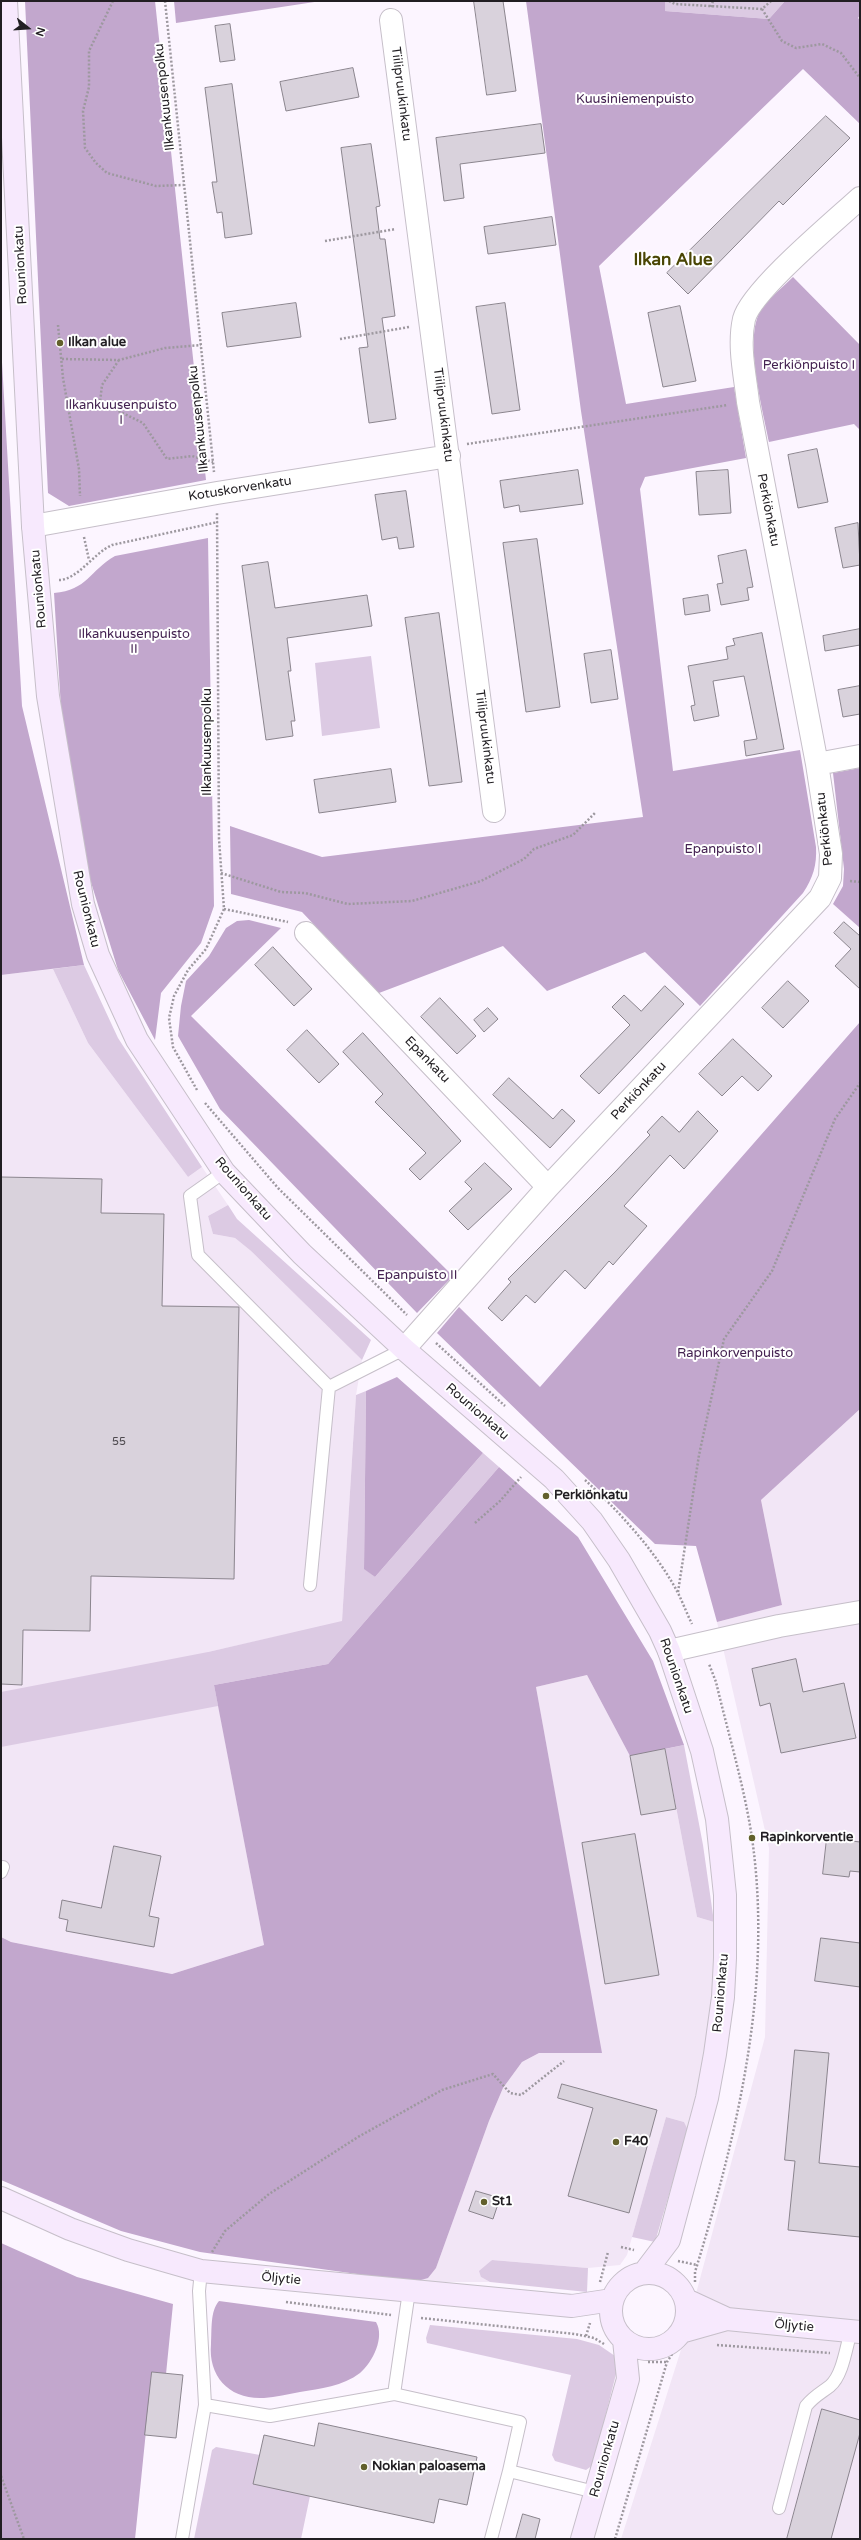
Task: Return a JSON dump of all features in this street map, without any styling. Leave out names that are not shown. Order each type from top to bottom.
[{"type":"main road","name":"Rounionkatu","points":[[6,1],[33,526],[48,696],[83,904],[98,955],[137,1040],[224,1172],[302,1254],[404,1350],[554,1479],[592,1521],[648,1608],[669,1651],[702,1751],[717,1819],[725,1895],[725,1958],[716,2054],[669,2240],[644,2273]]},
{"type":"main road","name":"Öljytie","points":[[1,2198],[70,2229],[128,2250],[201,2271],[572,2306],[612,2300]]},
{"type":"main road","name":"Rounionkatu","points":[[669,2240],[675,2282]]},
{"type":"main road","points":[[644,2273],[666,2276],[675,2282],[696,2304],[688,2311],[679,2341],[674,2340],[640,2358],[612,2321],[612,2300],[624,2282],[644,2273]]},
{"type":"main road","name":"Öljytie","points":[[696,2304],[727,2319],[856,2331]]},
{"type":"main road","name":"Öljytie","points":[[572,2306],[612,2321]]},
{"type":"main road","name":"Öljytie","points":[[679,2341],[727,2319]]},
{"type":"main road","name":"Rounionkatu","points":[[582,2539],[595,2492],[640,2358]]},
{"type":"street","name":"Tiilipruukinkatu","points":[[391,20],[494,811]]},
{"type":"street","name":"Perkiönkatu","points":[[404,1350],[548,1188],[820,898],[830,878],[831,854],[817,764],[748,402],[741,342],[745,318],[757,296],[860,198]]},
{"type":"street","name":"Kotuskorvenkatu","points":[[33,526],[448,452]]},
{"type":"street","points":[[817,764],[860,756]]},
{"type":"street","name":"Epankatu","points":[[306,934],[548,1188]]},
{"type":"street","points":[[669,1651],[701,1645],[779,1626],[860,1612]]},
{"type":"lane","points":[[224,1172],[190,1196],[198,1256],[329,1387]]},
{"type":"lane","points":[[329,1387],[404,1350]]},
{"type":"lane","points":[[310,1584],[329,1387]]},
{"type":"lane","points":[[182,2539],[205,2405],[199,2291],[201,2271]]},
{"type":"lane","points":[[394,2394],[409,2291]]},
{"type":"lane","points":[[779,2508],[806,2406],[815,2395],[831,2385],[838,2374],[844,2354],[856,2331]]},
{"type":"lane","points":[[205,2405],[270,2416],[394,2394],[520,2422],[491,2539]]},
{"type":"lane","points":[[509,2471],[595,2492]]},
{"type":"path","points":[[113,1],[88,51],[89,87],[83,111],[86,148],[96,163],[108,173],[156,186],[184,185]]},
{"type":"path","name":"Ilkankuusenpolku","points":[[165,1],[217,493],[219,839],[224,909]]},
{"type":"path","points":[[669,1],[711,7],[762,9],[771,1]]},
{"type":"path","points":[[711,7],[713,1]]},
{"type":"path","points":[[762,9],[782,41],[796,48],[822,44],[841,52],[860,78]]},
{"type":"path","points":[[325,241],[396,228]]},
{"type":"path","points":[[58,326],[79,469],[81,517],[89,560]]},
{"type":"path","points":[[340,339],[409,328]]},
{"type":"path","points":[[62,359],[119,360],[165,348],[201,345]]},
{"type":"path","points":[[119,360],[102,385],[100,402],[143,424],[167,460],[192,456],[213,462]]},
{"type":"path","points":[[448,452],[748,402]]},
{"type":"path","points":[[38,580],[67,579],[89,560],[112,545],[218,522]]},
{"type":"path","points":[[221,873],[281,892],[305,893],[348,904],[412,902],[481,881],[524,859],[534,849],[573,835],[596,812]]},
{"type":"path","points":[[199,1093],[173,1046],[170,1018],[174,996],[188,970],[206,949],[224,909],[292,923],[306,934]]},
{"type":"path","points":[[678,1593],[698,1455],[724,1339],[772,1271],[835,1119],[860,1083]]},
{"type":"path","points":[[202,1099],[278,1188],[422,1330],[508,1409]]},
{"type":"path","points":[[475,1523],[500,1501],[523,1476]]},
{"type":"path","points":[[583,1478],[612,1505],[651,1554],[678,1593],[716,1682],[744,1796],[752,1838],[757,1896],[756,1999],[749,2052],[738,2108],[695,2272],[696,2304]]},
{"type":"path","points":[[201,2271],[225,2231],[269,2194],[358,2136],[442,2090],[493,2074],[510,2093],[521,2095],[564,2061]]},
{"type":"path","points":[[621,2247],[629,2249]]},
{"type":"path","points":[[604,2266],[608,2252]]},
{"type":"path","points":[[406,2317],[575,2334],[594,2338],[640,2358],[679,2341]]},
{"type":"path","points":[[713,2344],[844,2354]]},
{"type":"path","points":[[615,2539],[640,2358]]},
{"type":"path","points":[[1,2476],[24,2539]]},
{"type":"shaded area","points":[[665,1],[785,1],[769,19],[665,11]]},
{"type":"shaded area","points":[[371,656],[380,728],[322,736],[315,663]]},
{"type":"shaded area","points":[[84,965],[118,1038],[202,1167],[188,1177],[88,1043],[53,969]]},
{"type":"shaded area","points":[[53,969],[88,1043],[188,1177],[202,1167],[228,1205],[208,1216],[213,1234],[235,1238],[251,1251],[362,1360],[356,1395],[342,1622],[208,1652],[264,1945],[172,1974],[11,1942],[1,1937],[1,975]]},
{"type":"shaded area","points":[[228,1205],[237,1219],[371,1340],[362,1360],[251,1251],[235,1238],[213,1234],[208,1216]]},
{"type":"shaded area","points":[[366,1391],[364,1568],[375,1577],[483,1453],[499,1467],[328,1664],[214,1685],[218,1706],[1,1747],[1,1692],[208,1652],[342,1621],[356,1395]]},
{"type":"shaded area","points":[[860,1409],[860,2539],[621,2539],[680,2353],[765,2037],[769,1848],[717,1622],[782,1605],[761,1500]]},
{"type":"shaded area","points":[[587,1675],[630,1756],[665,1749],[697,1917],[714,1922],[712,1995],[702,2070],[688,2130],[684,2122],[666,2117],[627,2255],[620,2265],[588,2268],[492,2260],[481,2277],[490,2282],[414,2282],[436,2268],[489,2121],[503,2088],[522,2062],[539,2053],[601,2053],[536,1687]]},
{"type":"shaded area","points":[[684,1745],[703,1845],[714,1922],[697,1917],[665,1749]]},
{"type":"shaded area","points":[[666,2117],[684,2122],[688,2130],[655,2242],[632,2237]]},
{"type":"shaded area","points":[[492,2260],[588,2268],[587,2292],[490,2282],[481,2277],[479,2271]]},
{"type":"shaded area","points":[[430,2325],[577,2339],[599,2345],[615,2356],[616,2374],[593,2465],[586,2470],[555,2461],[552,2455],[571,2375],[427,2343],[426,2338]]},
{"type":"shaded area","points":[[216,2447],[260,2455],[310,2496],[301,2539],[194,2539],[212,2450]]},
{"type":"green space","name":"Ilkankuusenpuisto I","points":[[25,1],[155,1],[206,480],[69,506],[48,493]]},
{"type":"green space","points":[[174,1],[321,1],[176,23]]},
{"type":"green space","name":"Epanpuisto I","points":[[526,1],[665,1],[665,11],[769,19],[785,1],[860,1],[860,15],[858,18],[860,20],[860,124],[803,69],[599,266],[626,404],[734,387],[746,458],[645,477],[640,489],[673,771],[800,750],[816,847],[814,871],[803,893],[700,1006],[645,952],[547,991],[503,946],[379,993],[302,912],[231,894],[230,826],[322,857],[643,817],[581,411]]},
{"type":"green space","name":"Perkiönpuisto I","points":[[793,277],[860,345],[860,430],[854,424],[769,442],[759,394],[754,356],[756,322],[764,306]]},
{"type":"green space","points":[[1,345],[22,706],[84,965],[1,975]]},
{"type":"green space","name":"Ilkankuusenpuisto II","points":[[208,538],[214,906],[201,943],[161,993],[155,1040],[118,970],[78,840],[61,708],[54,593],[74,588],[81,584],[115,556]]},
{"type":"green space","points":[[860,768],[860,928],[833,904],[843,886],[844,869],[833,773]]},
{"type":"green space","name":"Epanpuisto II","points":[[249,920],[281,928],[191,1016],[453,1276],[417,1313],[220,1109],[178,1036],[181,1006],[186,981],[209,956],[226,928],[237,921]]},
{"type":"green space","name":"Rapinkorvenpuisto","points":[[860,1022],[860,1409],[761,1500],[782,1605],[717,1622],[696,1546],[655,1544],[437,1333],[459,1307],[540,1387]]},
{"type":"green space","points":[[397,1377],[483,1453],[375,1577],[364,1569],[366,1391]]},
{"type":"green space","points":[[499,1467],[578,1537],[653,1661],[684,1745],[630,1756],[587,1675],[536,1687],[602,2053],[539,2053],[522,2062],[503,2088],[489,2121],[436,2268],[428,2278],[414,2282],[200,2252],[121,2231],[1,2180],[1,1937],[11,1942],[172,1974],[264,1945],[214,1685],[328,1664]]},
{"type":"green space","points":[[1,2243],[77,2277],[173,2304],[166,2374],[152,2372],[135,2539],[1,2539]]},
{"type":"green space","points":[[219,2301],[376,2322],[379,2335],[378,2342],[373,2356],[365,2368],[360,2373],[346,2381],[323,2388],[268,2398],[252,2398],[231,2390],[217,2376],[213,2367],[211,2356],[212,2321],[214,2310]]},
{"type":"building","points":[[474,1],[503,1],[516,91],[487,95]]},
{"type":"building","points":[[230,24],[235,60],[220,62],[215,26]]},
{"type":"building","points":[[353,68],[359,97],[286,111],[280,82]]},
{"type":"building","points":[[232,84],[252,234],[225,238],[222,212],[217,213],[212,182],[217,182],[205,88]]},
{"type":"building","points":[[826,116],[850,138],[783,205],[779,201],[688,294],[667,273]]},
{"type":"building","points":[[541,124],[545,153],[460,164],[464,198],[444,201],[436,138]]},
{"type":"building","points":[[371,144],[380,206],[376,207],[380,239],[385,239],[395,316],[382,318],[396,419],[369,423],[359,348],[368,347],[341,148]]},
{"type":"building","points":[[552,217],[556,245],[488,254],[484,227]]},
{"type":"building","points":[[296,303],[301,337],[227,347],[222,313]]},
{"type":"building","points":[[505,303],[520,410],[492,414],[476,307]]},
{"type":"building","points":[[680,306],[696,381],[663,387],[648,313]]},
{"type":"building","points":[[817,449],[828,502],[798,508],[788,455]]},
{"type":"building","points":[[578,470],[583,504],[520,512],[519,505],[504,508],[500,481]]},
{"type":"building","points":[[728,470],[731,513],[699,515],[696,472]]},
{"type":"building","points":[[406,491],[414,547],[399,549],[397,537],[382,540],[375,495]]},
{"type":"building","points":[[858,523],[860,565],[843,568],[835,528]]},
{"type":"building","points":[[537,539],[560,707],[526,712],[503,543]]},
{"type":"building","points":[[746,550],[753,587],[747,588],[749,600],[721,605],[717,584],[723,583],[718,556]]},
{"type":"building","points":[[268,562],[275,608],[367,595],[372,626],[287,638],[291,671],[288,671],[295,721],[291,721],[293,736],[266,740],[242,566]]},
{"type":"building","points":[[708,595],[710,611],[685,615],[683,599]]},
{"type":"building","points":[[439,613],[462,782],[429,786],[405,618]]},
{"type":"building","points":[[860,629],[860,645],[825,651],[823,636]]},
{"type":"building","points":[[762,633],[784,749],[746,756],[744,741],[757,739],[744,676],[713,681],[719,716],[694,721],[691,706],[695,705],[688,666],[728,659],[726,647],[735,645],[733,639]]},
{"type":"building","points":[[611,650],[618,699],[591,703],[584,654]]},
{"type":"building","points":[[860,686],[860,714],[843,717],[838,690]]},
{"type":"building","points":[[391,769],[396,802],[319,813],[314,780]]},
{"type":"building","points":[[844,922],[860,936],[860,989],[835,966],[851,949],[834,933]]},
{"type":"building","points":[[273,947],[312,989],[294,1006],[255,965]]},
{"type":"building","points":[[788,981],[809,1001],[783,1028],[762,1008]]},
{"type":"building","points":[[665,986],[684,1004],[599,1094],[580,1076],[630,1025],[612,1007],[624,995],[641,1011]]},
{"type":"building","points":[[440,998],[476,1036],[457,1054],[421,1017]]},
{"type":"building","points":[[488,1008],[498,1019],[484,1032],[474,1020]]},
{"type":"building","points":[[307,1030],[339,1064],[319,1083],[287,1050]]},
{"type":"building","points":[[363,1033],[461,1141],[420,1180],[409,1169],[426,1153],[375,1102],[383,1094],[343,1052]]},
{"type":"building","points":[[733,1039],[772,1076],[758,1091],[742,1076],[722,1096],[699,1074]]},
{"type":"building","points":[[509,1078],[553,1119],[562,1109],[575,1121],[550,1148],[493,1095]]},
{"type":"building","points":[[698,1111],[718,1131],[684,1169],[670,1155],[624,1206],[647,1226],[613,1265],[609,1261],[585,1289],[565,1270],[535,1303],[526,1295],[502,1321],[488,1308],[511,1282],[508,1279],[650,1135],[647,1132],[662,1116],[679,1132]]},
{"type":"building","points":[[485,1163],[512,1189],[468,1230],[449,1211],[472,1189],[465,1182]]},
{"type":"building","points":[[1,1177],[102,1179],[101,1213],[164,1214],[162,1306],[239,1307],[234,1579],[91,1576],[90,1631],[23,1630],[22,1685],[1,1684]]},
{"type":"building","points":[[796,1659],[803,1692],[844,1683],[856,1738],[781,1753],[770,1703],[760,1706],[752,1669]]},
{"type":"building","points":[[665,1749],[676,1809],[641,1815],[630,1756]]},
{"type":"building","points":[[635,1834],[659,1975],[605,1984],[582,1843]]},
{"type":"building","points":[[827,1838],[860,1842],[860,1872],[850,1871],[849,1877],[823,1874]]},
{"type":"building","points":[[114,1846],[161,1856],[149,1916],[159,1918],[154,1947],[66,1931],[68,1920],[59,1918],[62,1900],[101,1908]]},
{"type":"building","points":[[821,1938],[860,1943],[860,1987],[815,1981]]},
{"type":"building","points":[[795,2050],[829,2053],[819,2163],[860,2167],[860,2237],[788,2230],[795,2161],[785,2160]]},
{"type":"building","name":"F40","points":[[562,2084],[657,2110],[629,2213],[568,2196],[593,2108],[558,2098]]},
{"type":"building","points":[[476,2191],[500,2198],[493,2219],[469,2211]]},
{"type":"building","points":[[152,2372],[183,2375],[176,2438],[145,2435]]},
{"type":"building","points":[[822,2409],[860,2420],[860,2433],[831,2539],[787,2539]]},
{"type":"building","points":[[319,2423],[477,2457],[467,2505],[439,2499],[434,2523],[253,2484],[264,2435],[314,2446]]},
{"type":"building","points":[[523,2514],[540,2519],[535,2539],[516,2539]]},
{"type":"place","name":"Ilkan alue","points":[[60,343]]},
{"type":"place","name":"Perkiönkatu","points":[[546,1496]]},
{"type":"place","name":"Rapinkorventie","points":[[752,1838]]},
{"type":"place","name":"F40","points":[[616,2142]]},
{"type":"place","name":"St1","points":[[484,2202]]},
{"type":"place","name":"Nokian paloasema","points":[[364,2467]]},
{"type":"district","name":"Ilkan Alue","points":[[673,261]]},
{"type":"park label","name":"Kuusiniemenpuisto","points":[[635,100]]}]
